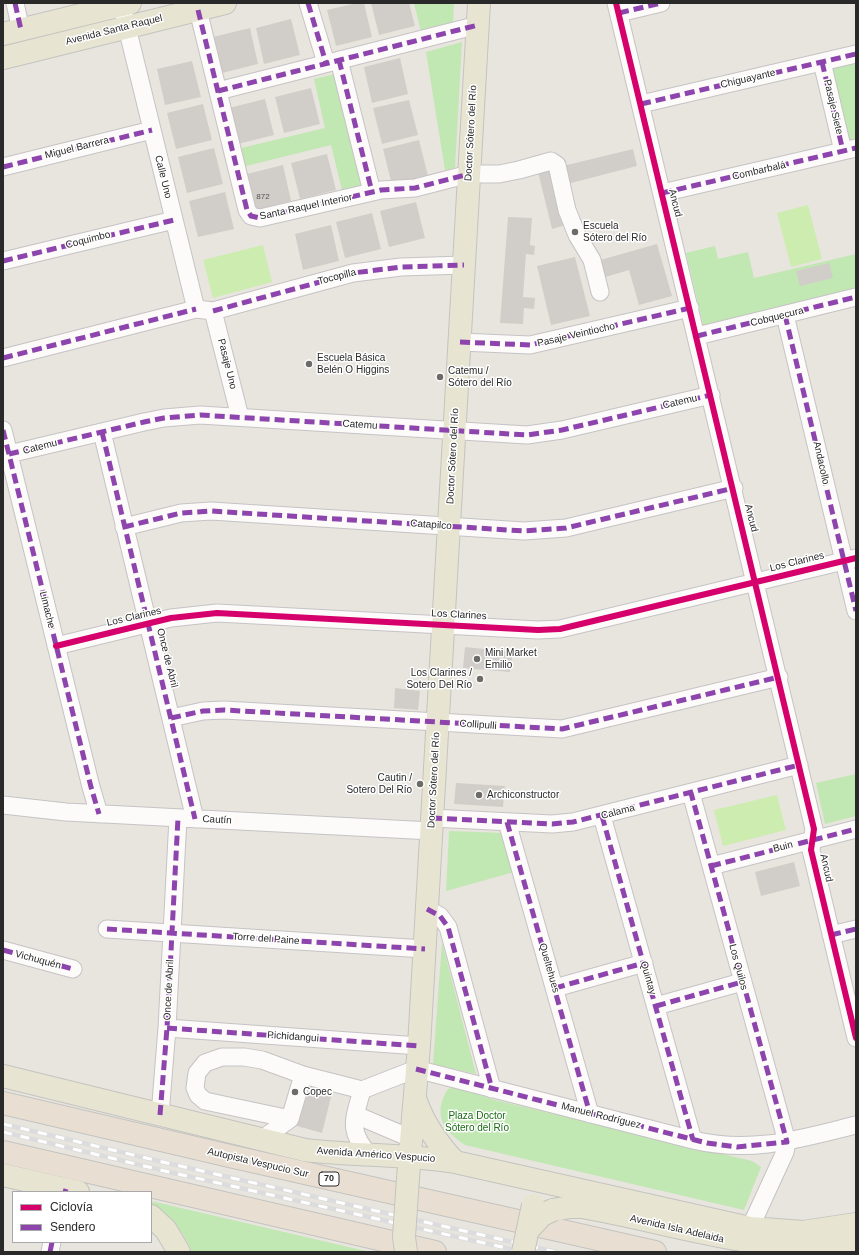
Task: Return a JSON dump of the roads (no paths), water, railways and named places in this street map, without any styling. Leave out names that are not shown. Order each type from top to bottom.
[{"type":"highway","name":"Autopista Vespucio Sur","points":[[3,1102],[234,1157],[655,1252]]},
{"type":"highway","points":[[3,1152],[435,1252]]},
{"type":"main road","name":"Avenida Santa Raquel","points":[[3,58],[225,3]]},
{"type":"main road","name":"Doctor Sótero del Río","points":[[404,1247],[425,949],[479,3]]},
{"type":"main road","points":[[12,32],[124,4]]},
{"type":"main road","name":"Avenida Américo Vespucio","points":[[3,1076],[305,1150],[370,1156],[410,1147],[455,1162],[750,1228],[803,1232],[856,1224]]},
{"type":"main road","points":[[414,1093],[429,1130],[445,1152],[455,1162]]},
{"type":"main road","points":[[3,1175],[70,1191]]},
{"type":"main road","points":[[522,1177],[543,1208]]},
{"type":"main road","name":"Avenida Isla Adelaida","points":[[523,1252],[529,1229],[542,1215],[543,1208],[570,1207],[589,1208],[726,1240],[777,1249],[825,1250],[856,1246]]},
{"type":"main road","points":[[152,1217],[166,1230],[179,1252]]},
{"type":"street","points":[[12,32],[15,3]]},
{"type":"street","points":[[308,3],[332,62],[372,192]]},
{"type":"street","points":[[618,8],[661,3]]},
{"type":"street","name":"Calle Uno","points":[[124,4],[126,27],[196,309]]},
{"type":"street","name":"Ancud","points":[[618,8],[779,677],[814,829],[811,850],[855,1028]]},
{"type":"street","name":"Santa Raquel Interior","points":[[198,10],[247,210],[251,216],[260,218],[386,189],[415,188],[469,174],[499,174],[551,161],[557,165],[567,210],[576,235],[592,260],[600,292]]},
{"type":"street","points":[[218,91],[478,25]]},
{"type":"street","name":"Chiguayante","points":[[641,104],[856,54]]},
{"type":"street","name":"Pasaje Siete","points":[[822,62],[850,150]]},
{"type":"street","name":"Miguel Barrera","points":[[3,167],[152,130]]},
{"type":"street","name":"Combarbalá","points":[[662,193],[850,150]]},
{"type":"street","name":"Coquimbo","points":[[3,261],[174,220]]},
{"type":"street","name":"Tocopilla","points":[[213,311],[353,273],[401,267],[464,265]]},
{"type":"street","name":"Cobquecura","points":[[697,336],[856,297]]},
{"type":"street","name":"Pasaje Veintiocho","points":[[460,342],[530,345],[690,308]]},
{"type":"street","points":[[3,358],[196,309],[213,311]]},
{"type":"street","name":"Pasaje Uno","points":[[213,311],[240,417]]},
{"type":"street","name":"Andacollo","points":[[785,315],[850,559],[856,611]]},
{"type":"street","name":"Catemu","points":[[9,454],[144,422],[177,416],[200,415],[515,435],[544,433],[711,395]]},
{"type":"street","name":"Limache","points":[[3,430],[91,787],[99,814]]},
{"type":"street","name":"Once de Abril","points":[[102,432],[171,718],[186,818],[172,933],[167,1028],[160,1115]]},
{"type":"street","name":"Catapilco","points":[[124,527],[181,513],[211,511],[530,532],[556,530],[734,488]]},
{"type":"street","name":"Los Clarines","points":[[56,646],[171,618],[217,613],[538,630],[560,629],[850,559]]},
{"type":"street","name":"Collipulli","points":[[171,718],[203,711],[224,710],[553,730],[571,728],[779,677]]},
{"type":"street","name":"Calama","points":[[432,824],[507,822],[564,824],[602,816],[799,764]]},
{"type":"street","name":"Los Quilos","points":[[691,793],[787,1142]]},
{"type":"street","name":"Cautín","points":[[3,805],[99,814],[186,818],[432,824]]},
{"type":"street","name":"Quintay","points":[[602,816],[693,1140]]},
{"type":"street","name":"Queltehues","points":[[507,822],[590,1114]]},
{"type":"street","name":"Buin","points":[[711,866],[856,829]]},
{"type":"street","points":[[427,909],[440,916],[448,927],[492,1089]]},
{"type":"street","name":"Torre del Paine","points":[[107,929],[425,949]]},
{"type":"street","points":[[832,935],[856,929]]},
{"type":"street","name":"Vichuquén","points":[[3,950],[73,969]]},
{"type":"street","points":[[555,988],[644,963]]},
{"type":"street","points":[[656,1006],[742,982]]},
{"type":"street","name":"Pichidangui","points":[[167,1028],[419,1046]]},
{"type":"street","points":[[290,1119],[210,1104],[200,1097],[194,1084],[200,1067],[212,1060],[222,1057],[254,1058],[303,1075],[362,1090],[416,1069]]},
{"type":"street","name":"Manuel Rodríguez","points":[[416,1069],[693,1140],[737,1147],[787,1142],[856,1125]]},
{"type":"street","points":[[262,1139],[290,1119],[303,1075]]},
{"type":"street","points":[[362,1090],[355,1121],[356,1137],[370,1156]]},
{"type":"street","points":[[193,1122],[215,1104]]},
{"type":"street","points":[[355,1121],[410,1147]]},
{"type":"street","points":[[750,1228],[782,1158],[787,1142]]},
{"type":"railway","points":[[3,1124],[556,1252]]},
{"type":"railway","points":[[3,1132],[165,1171],[524,1252]]},
{"type":"place","name":"Escuela Sótero del Río","points":[[575,232]]},
{"type":"place","name":"Escuela Básica Belén O Higgins","points":[[309,364]]},
{"type":"place","name":"Catemu / Sótero del Río","points":[[440,377]]},
{"type":"place","name":"Mini Market Emilio","points":[[477,659]]},
{"type":"place","name":"Los Clarines / Sotero Del Río","points":[[480,679]]},
{"type":"place","name":"Cautin / Sotero Del Río","points":[[420,784]]},
{"type":"place","name":"Archiconstructor","points":[[479,795]]},
{"type":"place","name":"Copec","points":[[295,1092]]},
{"type":"park label","name":"Plaza Doctor Sótero del Río","points":[[477,1122]]}]
